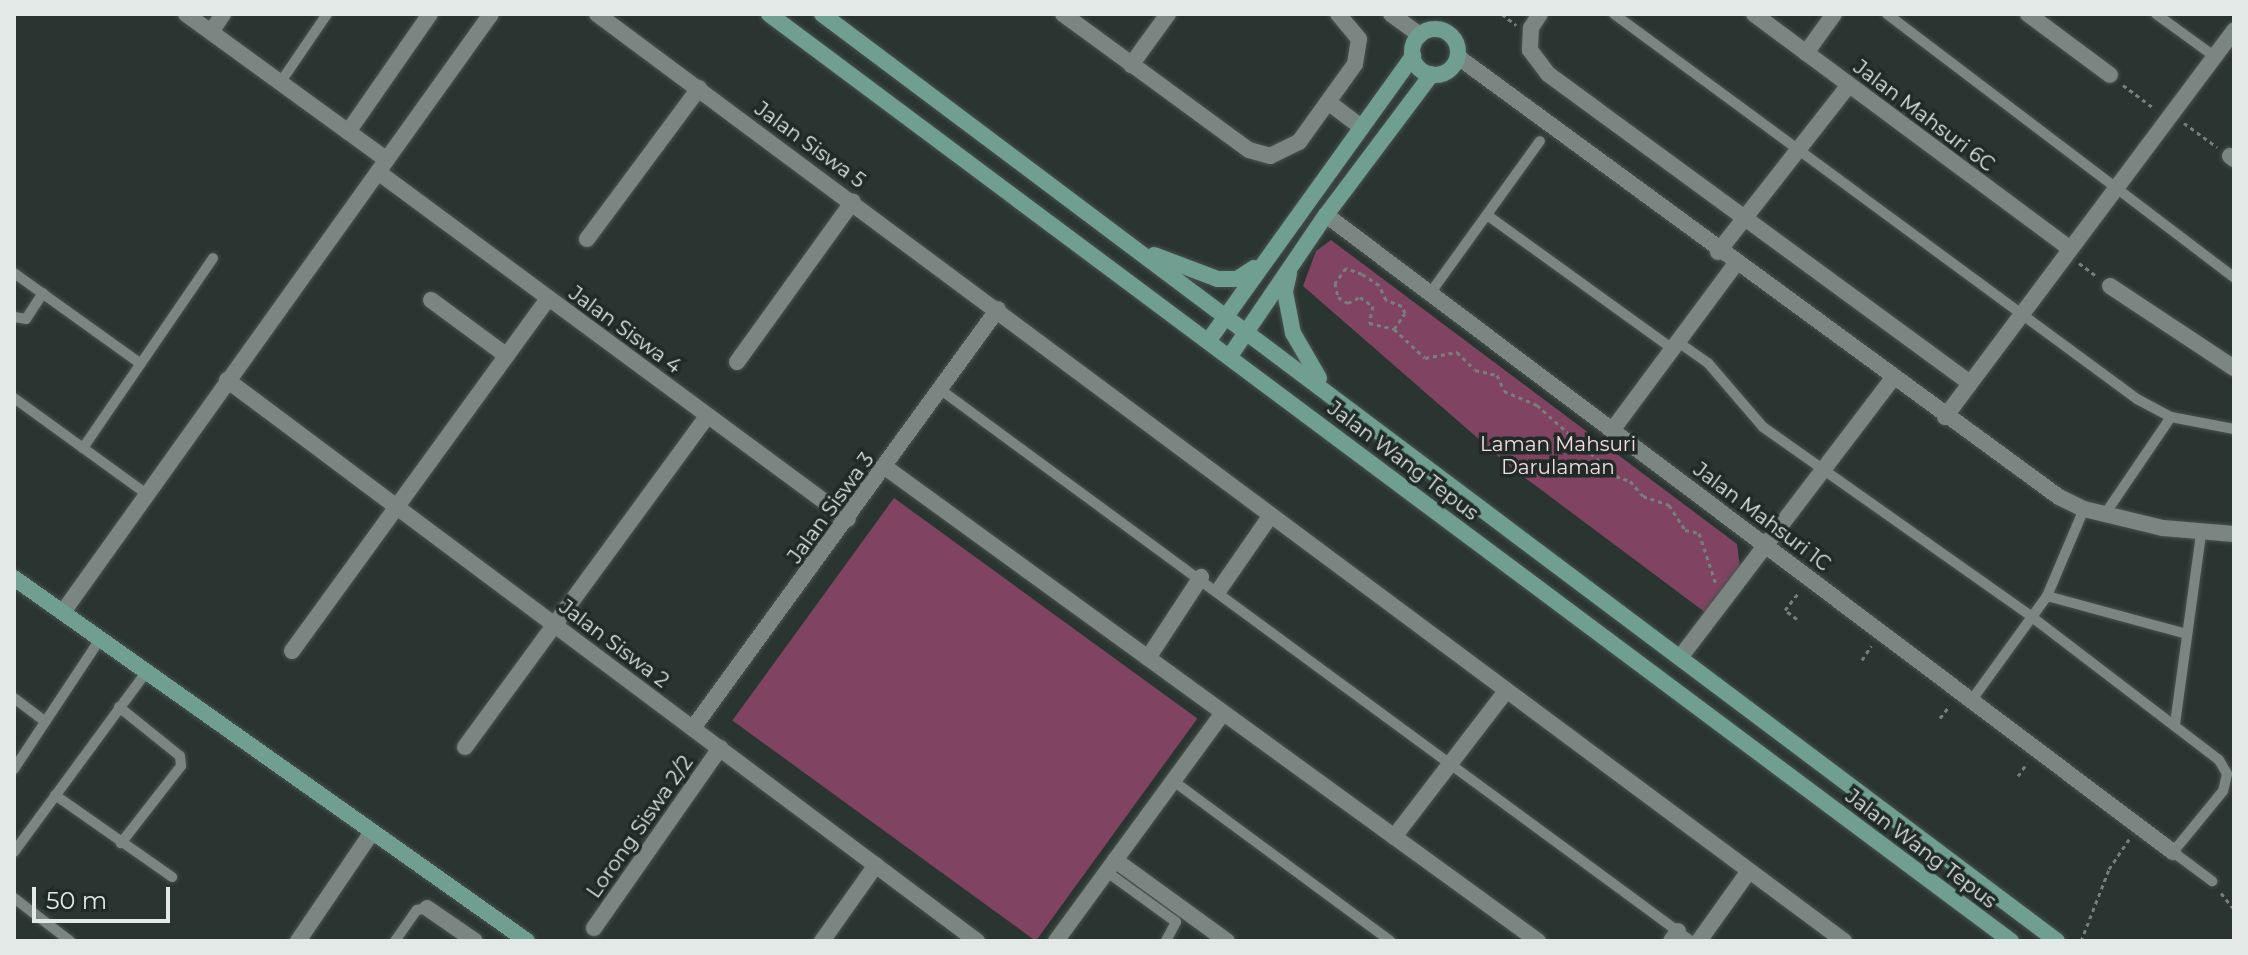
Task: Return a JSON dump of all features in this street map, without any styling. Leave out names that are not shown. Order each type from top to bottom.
[{"type":"main road","name":"Jalan Wang Tepus","points":[[769,14],[2011,941]]},
{"type":"main road","name":"Jalan Wang Tepus","points":[[822,14],[1682,655],[2057,941]]},
{"type":"main road","points":[[1209,340],[1413,56],[1420,35],[1443,30],[1456,41],[1458,57],[1451,69],[1432,74],[1326,215],[1230,356]]},
{"type":"main road","points":[[1413,56],[1432,74]]},
{"type":"main road","points":[[1134,247],[1218,279],[1246,275],[1270,253]]},
{"type":"main road","points":[[1292,265],[1285,292],[1293,333],[1309,365],[1334,397]]},
{"type":"main road","points":[[14,578],[527,941]]},
{"type":"street","name":"Jalan Siswa 4","points":[[186,14],[348,132],[382,166],[548,298],[848,519]]},
{"type":"street","points":[[211,32],[223,14]]},
{"type":"street","points":[[348,132],[430,14]]},
{"type":"street","points":[[63,612],[145,493],[491,14]]},
{"type":"street","name":"Jalan Siswa 5","points":[[597,14],[853,201],[1844,941]]},
{"type":"street","points":[[1063,14],[1259,155],[1291,149],[1328,102],[1359,53],[1355,31],[1338,14]]},
{"type":"street","points":[[1131,65],[1168,14]]},
{"type":"street","points":[[1391,14],[1420,35]]},
{"type":"street","points":[[1540,14],[1531,28],[1530,50],[1548,74],[1970,383]]},
{"type":"street","name":"Jalan Mahsuri 6C","points":[[1754,14],[2068,252]]},
{"type":"street","points":[[1806,53],[1834,14]]},
{"type":"street","points":[[2028,14],[2110,75]]},
{"type":"street","points":[[1945,417],[2232,36]]},
{"type":"street","points":[[1458,57],[1735,265],[2032,480],[2084,509],[2201,534],[2234,534]]},
{"type":"street","points":[[1718,252],[1748,218],[1849,85]]},
{"type":"street","points":[[587,239],[699,88]]},
{"type":"street","points":[[1328,102],[1361,127]]},
{"type":"street","points":[[737,362],[853,201]]},
{"type":"street","name":"Jalan Mahsuri 1C","points":[[1326,215],[2173,852]]},
{"type":"street","points":[[1613,429],[1735,265]]},
{"type":"street","points":[[2110,286],[2234,368]]},
{"type":"street","points":[[292,651],[548,298]]},
{"type":"street","points":[[431,300],[507,356]]},
{"type":"street","name":"Jalan Siswa 3","points":[[693,728],[998,309]]},
{"type":"street","points":[[1682,655],[1892,379]]},
{"type":"street","name":"Jalan Siswa 2","points":[[227,380],[977,941]]},
{"type":"street","points":[[465,747],[707,416]]},
{"type":"street","points":[[885,467],[1538,941]]},
{"type":"street","points":[[1219,590],[1271,515]]},
{"type":"street","points":[[1148,658],[1201,577]]},
{"type":"street","points":[[1394,837],[1506,691]]},
{"type":"street","points":[[1056,941],[1222,714]]},
{"type":"street","name":"Lorong Siswa 2/2","points":[[594,928],[720,748]]},
{"type":"street","points":[[298,941],[372,832]]},
{"type":"street","points":[[822,941],[876,865]]},
{"type":"street","points":[[1111,866],[1227,941]]},
{"type":"street","points":[[1699,941],[1749,871]]},
{"type":"street","points":[[427,908],[475,941]]},
{"type":"lane","points":[[280,83],[327,14]]},
{"type":"lane","points":[[1614,14],[2137,399],[2171,417],[2234,429]]},
{"type":"lane","points":[[1887,14],[2234,277]]},
{"type":"lane","points":[[2156,14],[2214,56]]},
{"type":"lane","points":[[1431,292],[1540,141]]},
{"type":"lane","points":[[1487,215],[1675,345],[1708,363],[1763,427],[2032,617],[2219,760],[2227,774],[2223,791],[2173,852],[2212,881]]},
{"type":"lane","points":[[83,448],[213,258]]},
{"type":"lane","points":[[14,273],[141,364]]},
{"type":"lane","points":[[14,317],[26,319],[43,293]]},
{"type":"lane","points":[[941,390],[1452,761],[1680,938]]},
{"type":"lane","points":[[14,398],[145,493]]},
{"type":"lane","points":[[2105,514],[2171,417]]},
{"type":"lane","points":[[1971,701],[2047,596],[2084,509]]},
{"type":"lane","points":[[2175,724],[2201,534]]},
{"type":"lane","points":[[2047,596],[2187,634]]},
{"type":"lane","points":[[14,769],[100,639]]},
{"type":"lane","points":[[14,852],[146,672]]},
{"type":"lane","points":[[14,698],[45,721]]},
{"type":"lane","points":[[119,707],[180,756],[181,766],[172,784],[121,843]]},
{"type":"lane","points":[[1172,780],[1390,941]]},
{"type":"lane","points":[[55,795],[172,877]]},
{"type":"lane","points":[[1111,866],[1176,922],[1166,941]]},
{"type":"lane","points":[[14,898],[70,941]]},
{"type":"lane","points":[[395,941],[417,910],[427,908]]},
{"type":"path","points":[[2110,75],[2232,158]]},
{"type":"path","points":[[2068,252],[2110,286]]},
{"type":"path","points":[[1394,329],[1405,313],[1402,306],[1386,300],[1379,285],[1355,269],[1346,268],[1335,283],[1338,297],[1348,303],[1360,297],[1373,306],[1369,323],[1394,329],[1425,358],[1457,352],[1475,370],[1497,375],[1504,391],[1537,405],[1616,476],[1630,481],[1643,496],[1669,505],[1685,530],[1699,533],[1714,582],[1729,593]]},
{"type":"path","points":[[1797,619],[1785,610],[1809,578]]},
{"type":"path","points":[[2081,941],[2109,869],[2137,825]]},
{"type":"path","points":[[2212,881],[2234,909]]},
{"type":"green space","name":"Laman Mahsuri Darulaman","points":[[1331,240],[1737,544],[1740,568],[1706,613],[1512,468],[1303,286],[1316,251]]},
{"type":"green space","points":[[894,498],[1197,718],[1036,941],[732,720]]}]
